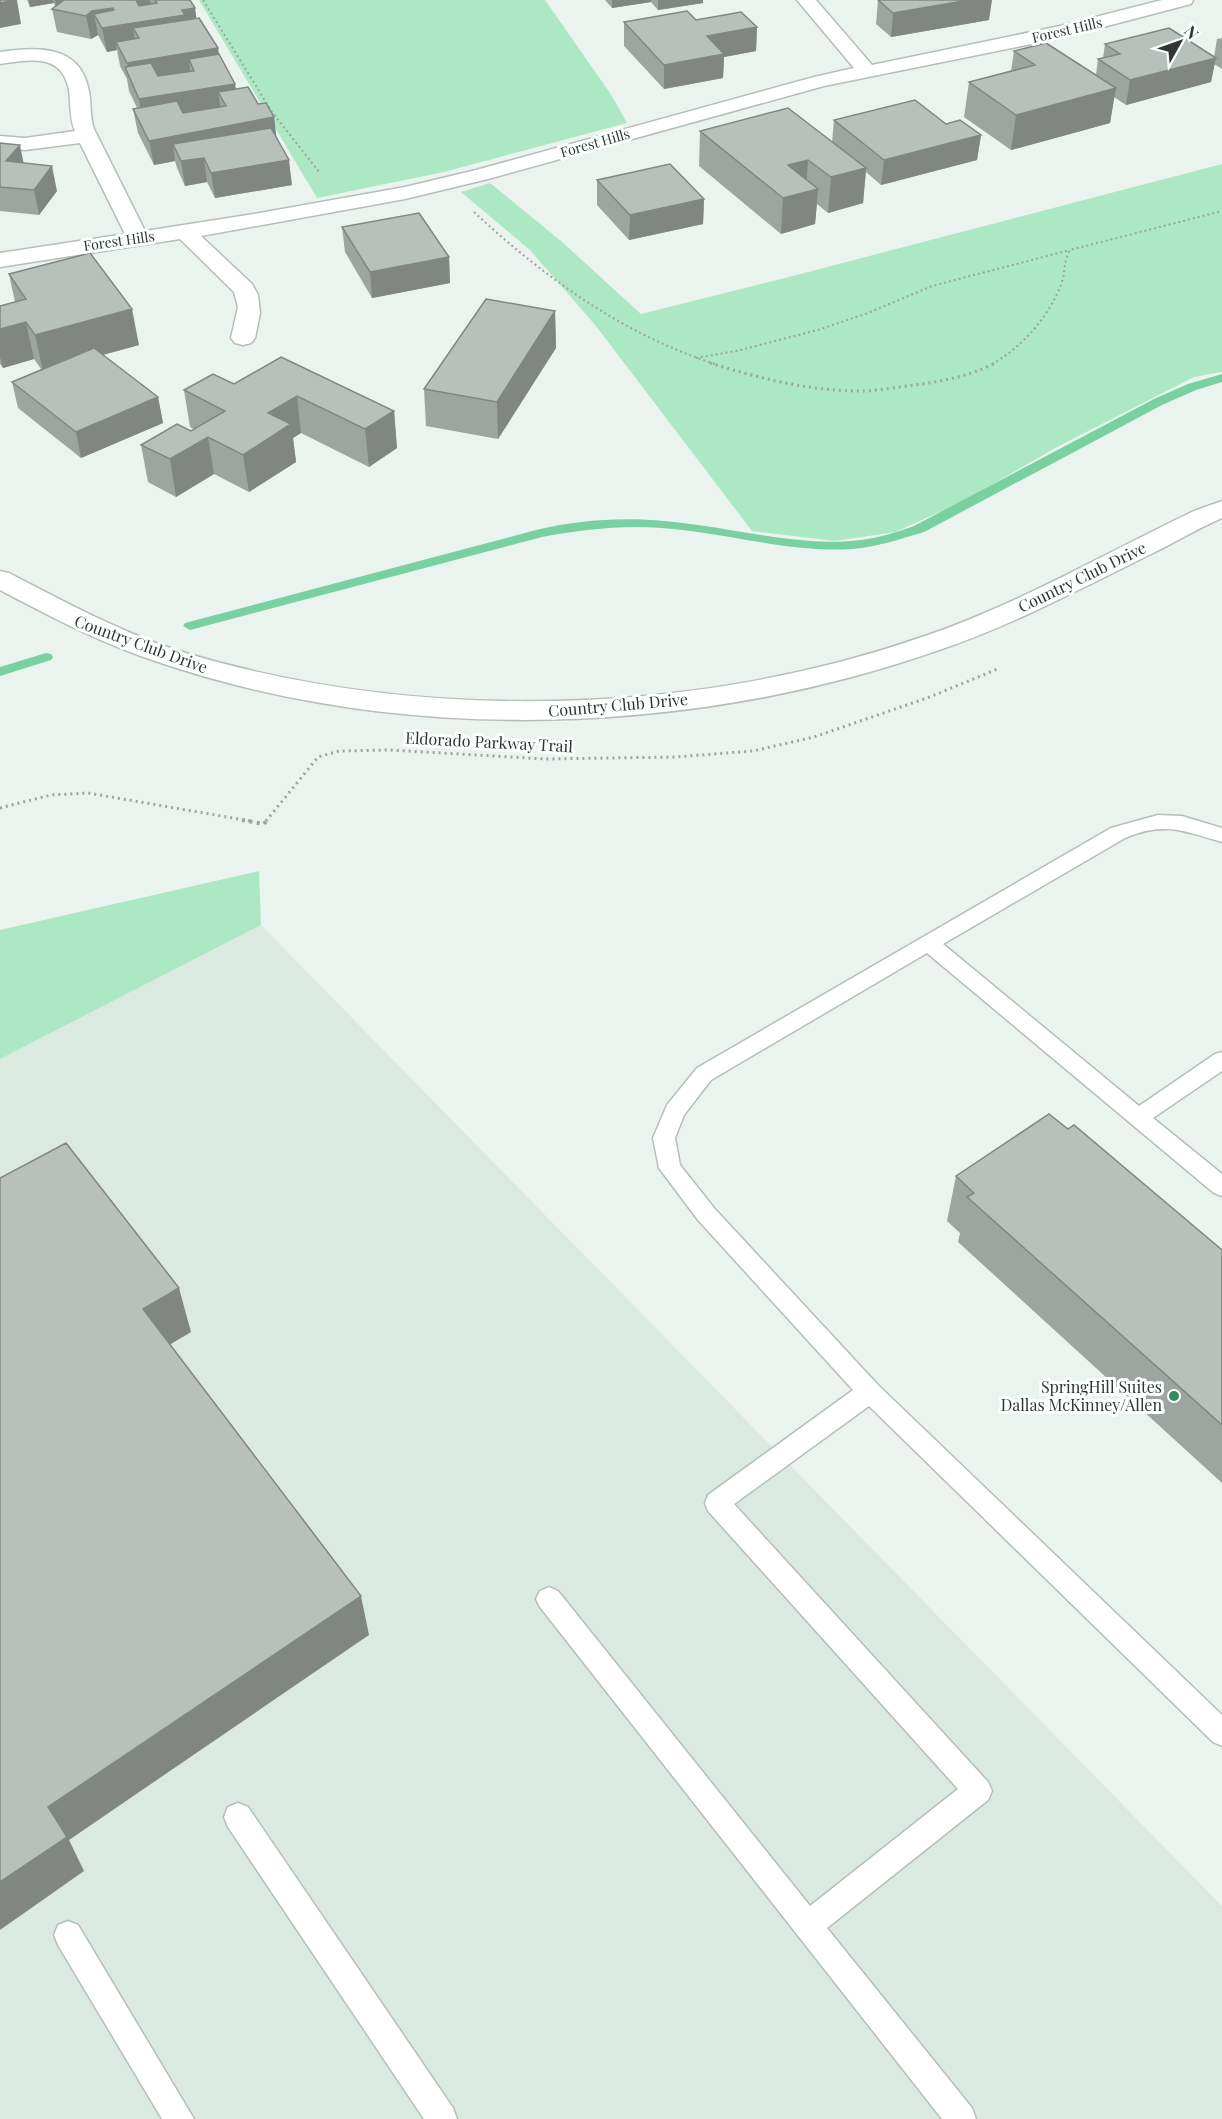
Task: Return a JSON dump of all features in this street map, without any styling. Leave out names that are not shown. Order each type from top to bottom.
[{"type":"street","points":[[806,0],[867,71]]},
{"type":"street","name":"Forest Hills","points":[[0,260],[185,232],[370,200],[446,184],[765,95],[867,71],[1061,32],[1184,0]]},
{"type":"street","points":[[0,58],[41,55],[66,62],[71,67],[78,85],[78,112],[87,136],[138,239]]},
{"type":"street","points":[[0,142],[24,144],[87,136]]},
{"type":"street","points":[[185,232],[244,289],[249,297],[250,305],[243,338]]},
{"type":"street","name":"Country Club Drive","points":[[0,579],[50,608],[127,641],[198,666],[280,687],[418,707],[513,712],[610,708],[700,698],[794,682],[869,663],[933,643],[1040,597],[1222,509]]},
{"type":"lane","points":[[1222,835],[1192,825],[1154,820],[1137,824],[1118,833],[704,1074],[675,1111],[664,1138],[670,1168],[706,1214],[870,1392],[1222,1733]]},
{"type":"lane","points":[[928,943],[1222,1187]]},
{"type":"lane","points":[[1138,1117],[1222,1060]]},
{"type":"lane","points":[[808,1925],[978,1791],[717,1503],[798,1442],[870,1392]]},
{"type":"lane","points":[[549,1599],[961,2119]]},
{"type":"lane","points":[[238,1817],[442,2119]]},
{"type":"lane","points":[[68,1935],[179,2119]]},
{"type":"path","points":[[203,0],[272,110],[308,161],[330,183],[358,197],[370,200]]},
{"type":"path","points":[[446,184],[476,215],[541,273],[623,325],[696,358],[742,374],[806,387],[856,391],[920,385],[965,376],[1005,356],[1049,309],[1064,278],[1064,262],[1070,250]]},
{"type":"path","points":[[696,358],[736,351],[818,330],[868,313],[932,286],[1222,211]]},
{"type":"path","name":"Eldorado Parkway Trail","points":[[0,808],[51,795],[88,793],[264,824],[318,757],[339,751],[390,750],[545,759],[675,757],[753,751],[814,737],[927,698],[1000,668]]},
{"type":"shaded area","points":[[261,925],[1222,1906],[1222,2119],[0,2119],[0,1059]]},
{"type":"green space","points":[[199,0],[545,0],[610,93],[627,123],[444,172],[317,198]]},
{"type":"green space","points":[[1222,164],[1222,372],[1194,377],[1057,447],[962,502],[895,532],[835,541],[752,531],[596,326],[530,250],[461,192],[490,183],[561,241],[641,314]]},
{"type":"green space","points":[[259,871],[261,925],[0,1059],[0,930]]},
{"type":"building","points":[[0,0],[17,0],[0,3]]},
{"type":"building","points":[[64,0],[136,0],[139,6],[157,3],[155,0],[190,0],[195,8],[182,10],[185,15],[102,28],[94,14],[114,10],[113,8],[92,11],[86,16],[52,9]]},
{"type":"building","points":[[878,0],[969,0],[893,13]]},
{"type":"building","points":[[687,11],[696,20],[741,12],[757,27],[707,36],[724,54],[664,65],[624,22]]},
{"type":"building","points":[[199,18],[218,48],[127,63],[116,42],[139,38],[133,28]]},
{"type":"building","points":[[1169,28],[1216,58],[1130,80],[1098,59],[1120,54],[1105,44]]},
{"type":"building","points":[[1046,43],[1116,88],[1016,115],[969,82],[1035,65],[1014,51]]},
{"type":"building","points":[[219,54],[235,84],[139,99],[125,67],[151,63],[158,76],[194,71],[189,59]]},
{"type":"building","points":[[248,87],[258,104],[266,103],[274,117],[149,141],[133,109],[177,101],[183,113],[226,106],[218,92]]},
{"type":"building","points":[[915,100],[946,124],[960,120],[981,135],[884,160],[834,120]]},
{"type":"building","points":[[788,108],[866,168],[831,177],[808,160],[788,165],[818,189],[783,198],[700,131]]},
{"type":"building","points":[[271,128],[289,160],[211,173],[204,158],[181,161],[173,144]]},
{"type":"building","points":[[0,143],[20,145],[6,161],[52,166],[34,190],[0,187]]},
{"type":"building","points":[[670,164],[704,199],[630,215],[597,180]]},
{"type":"building","points":[[419,213],[449,257],[370,272],[342,227]]},
{"type":"building","points":[[90,253],[132,309],[35,335],[26,322],[0,329],[0,306],[26,299],[9,274]]},
{"type":"building","points":[[486,299],[555,311],[497,402],[424,389]]},
{"type":"building","points":[[94,348],[158,397],[76,432],[12,382]]},
{"type":"building","points":[[281,357],[394,411],[365,429],[297,396],[268,413],[291,424],[243,455],[208,437],[170,459],[141,445],[177,424],[191,431],[225,411],[184,390],[213,374],[234,384]]},
{"type":"building","name":"SpringHill Suites Dallas McKinney/Allen","points":[[1049,1114],[1068,1129],[1074,1125],[1222,1250],[1222,1425],[967,1197],[974,1193],[956,1176]]},
{"type":"building","points":[[66,1143],[179,1288],[143,1309],[361,1596],[48,1807],[67,1837],[0,1882],[0,1178]]},
{"type":"waterway","points":[[190,626],[541,533],[589,526],[625,523],[663,524],[817,545],[853,545],[882,540],[919,529],[1158,402],[1192,387],[1222,378]]},
{"type":"waterway","points":[[0,672],[46,657]]},
{"type":"place","name":"SpringHill Suites Dallas McKinney/Allen","points":[[1174,1396]]}]
